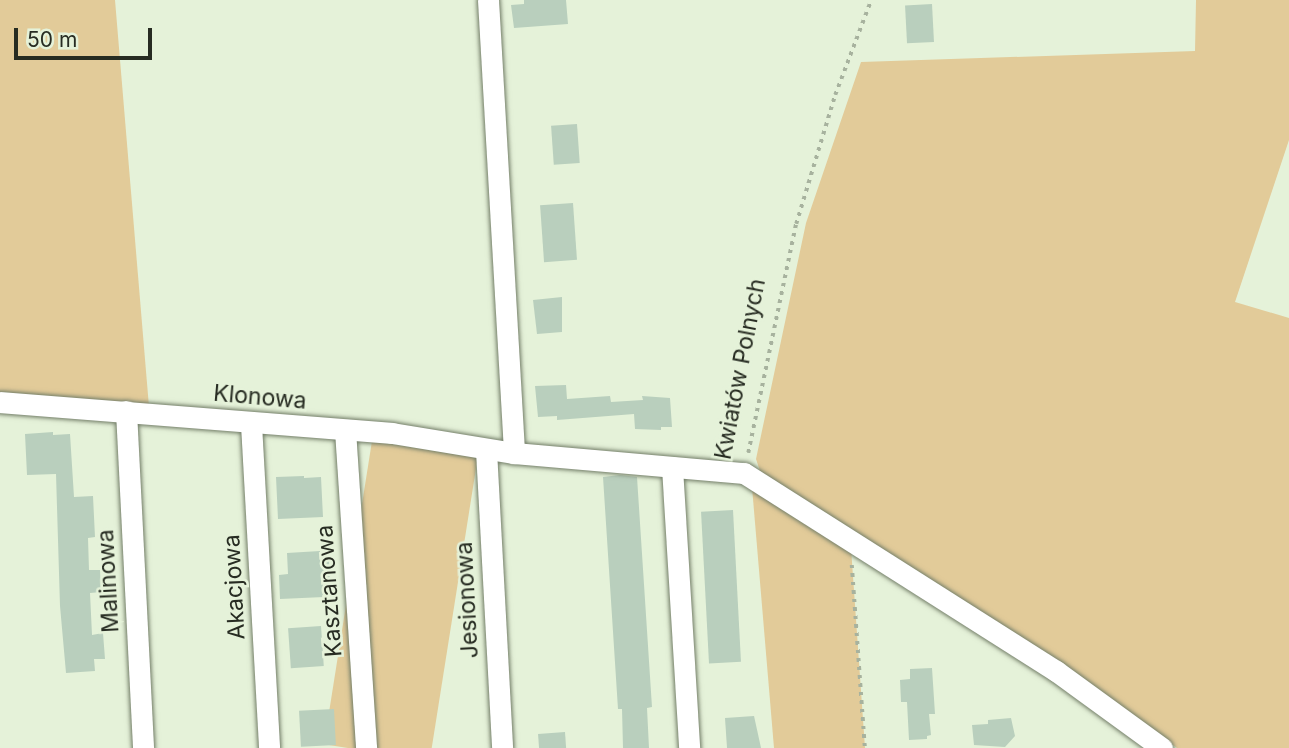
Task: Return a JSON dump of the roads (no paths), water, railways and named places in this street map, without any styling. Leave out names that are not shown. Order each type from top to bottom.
[{"type":"street","points":[[488,0],[514,453]]},
{"type":"street","name":"Klonowa","points":[[0,401],[251,424],[392,433],[486,450],[744,473]]},
{"type":"street","name":"Malinowa","points":[[126,411],[143,748]]},
{"type":"street","name":"Akacjowa","points":[[251,424],[269,748]]},
{"type":"street","name":"Kasztanowa","points":[[345,430],[366,748]]},
{"type":"street","name":"Jesionowa","points":[[486,450],[502,748]]},
{"type":"street","points":[[672,467],[689,748]]},
{"type":"street","name":"Kwiatów Polnych","points":[[744,473],[1056,671],[1162,748]]}]
